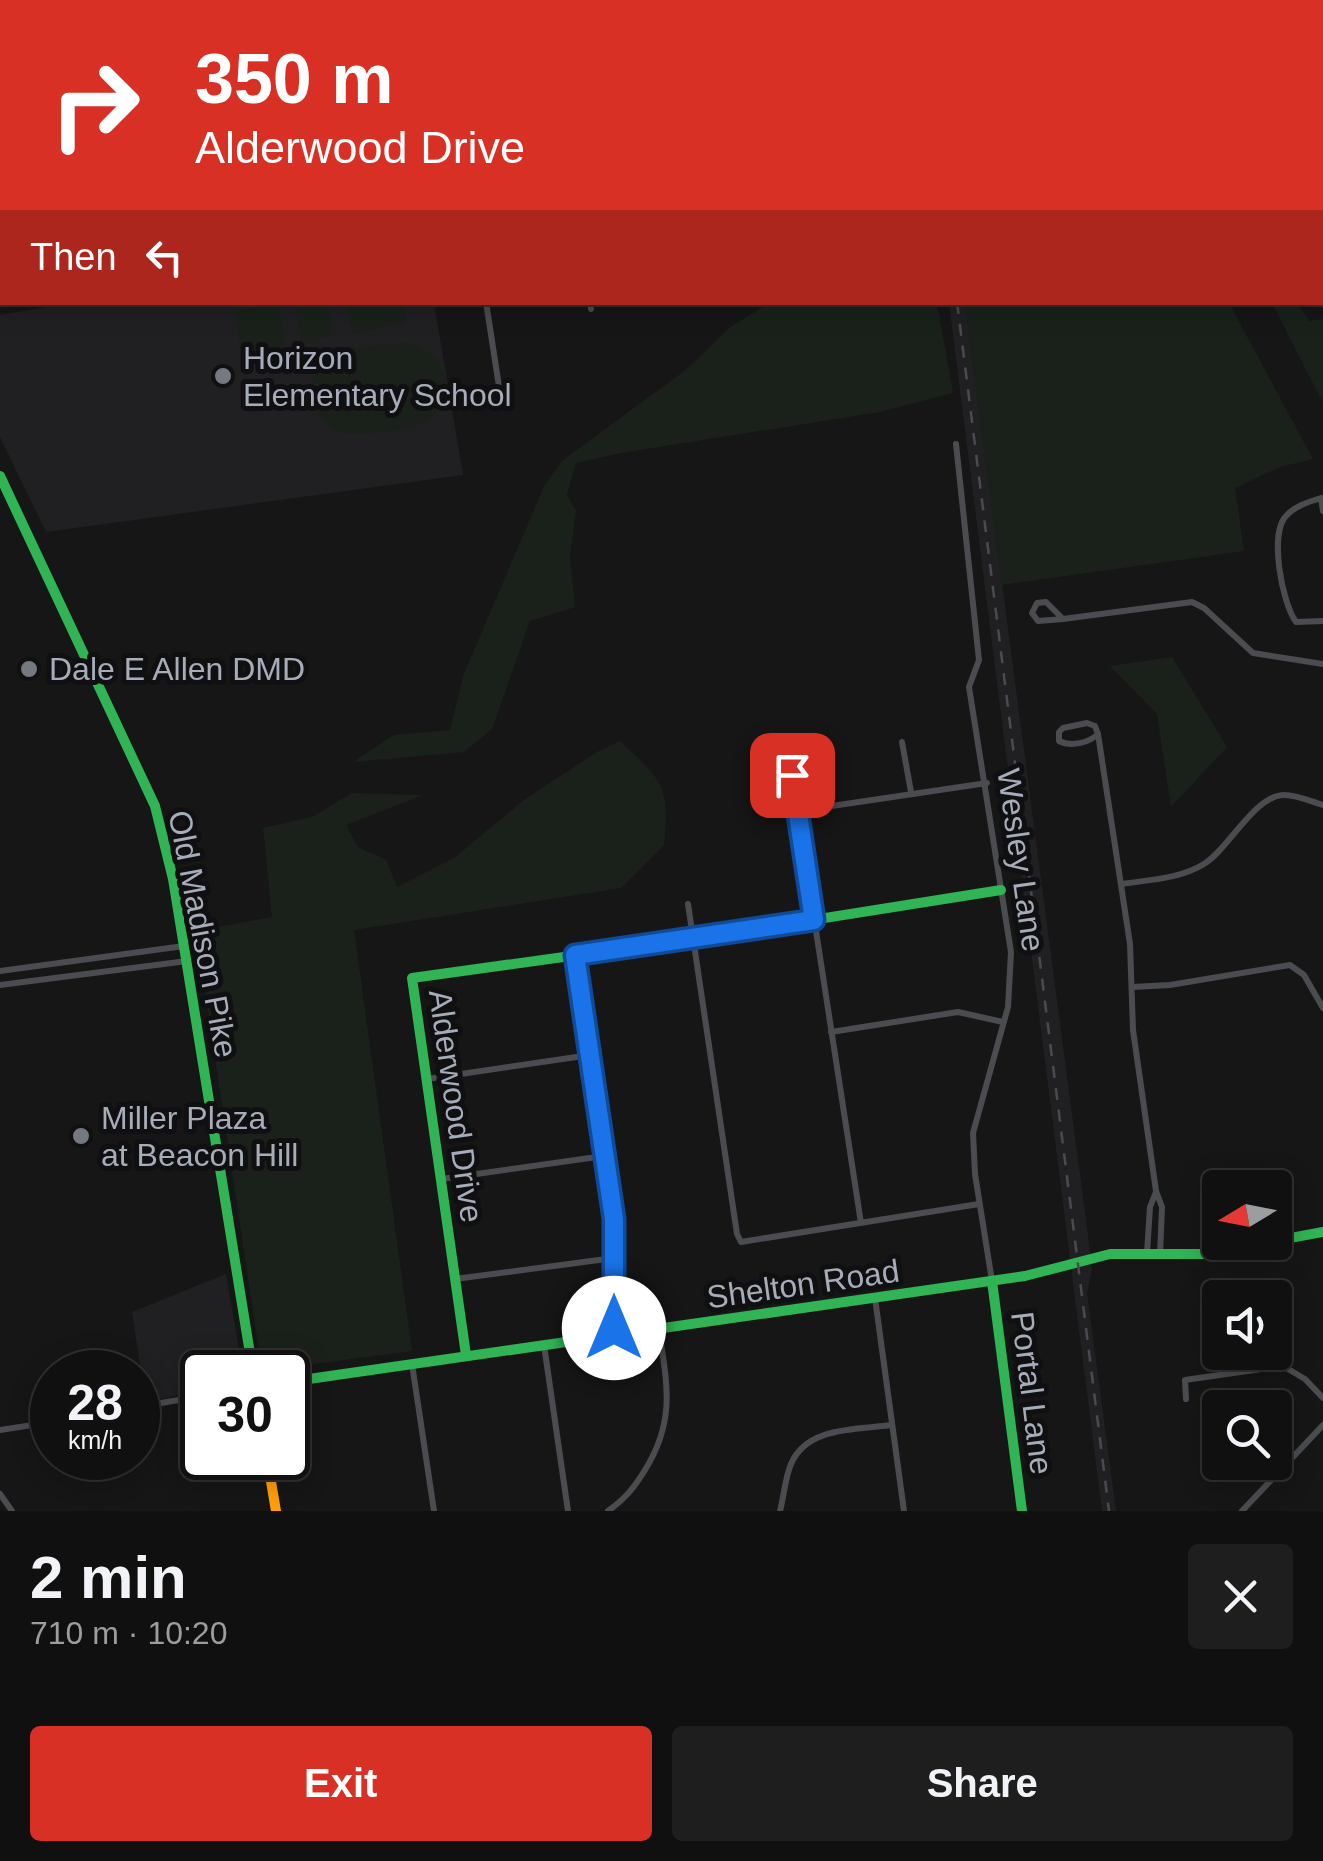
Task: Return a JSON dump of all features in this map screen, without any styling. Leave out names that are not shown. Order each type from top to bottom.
[{"type":"street","points":[[486,305],[502,406]]},
{"type":"street","name":"Wesley Lane","points":[[956,444],[979,660],[969,687],[987,783],[1012,967],[1003,1022],[973,1133],[992,1281]]},
{"type":"street","name":"Old Madison Pike","points":[[0,476],[5,498],[155,806],[185,946],[249,1350]]},
{"type":"street","points":[[1323,511],[1322,497],[1297,506],[1286,516],[1276,541],[1288,612],[1296,622],[1323,621]]},
{"type":"street","points":[[1063,619],[1046,602],[1036,602],[1032,612],[1038,621],[1063,619],[1192,602],[1253,652],[1323,664]]},
{"type":"street","points":[[1098,734],[1088,742],[1063,744],[1058,738],[1063,728],[1088,723],[1095,726],[1098,734],[1121,884],[1133,1030],[1156,1190],[1162,1207],[1160,1254]]},
{"type":"street","points":[[902,742],[911,792]]},
{"type":"street","points":[[792,775],[860,1222]]},
{"type":"street","points":[[798,811],[987,783]]},
{"type":"street","points":[[1121,884],[1194,870],[1214,857],[1254,810],[1276,796],[1287,794],[1323,806]]},
{"type":"street","name":"Alderwood Drive","points":[[466,1356],[412,978],[694,939],[1002,890]]},
{"type":"street","points":[[688,904],[741,1242],[980,1204]]},
{"type":"street","points":[[0,971],[185,946]]},
{"type":"street","points":[[575,955],[614,1219],[614,1336]]},
{"type":"street","points":[[102,957],[102,972]]},
{"type":"street","points":[[0,986],[187,961]]},
{"type":"street","points":[[1132,987],[1170,985],[1290,965],[1304,974],[1323,1008]]},
{"type":"street","points":[[12,969],[14,984]]},
{"type":"street","points":[[832,1032],[958,1012],[1003,1022]]},
{"type":"street","points":[[426,1079],[590,1055]]},
{"type":"street","points":[[441,1179],[604,1156]]},
{"type":"street","points":[[1147,1253],[1150,1207],[1156,1190]]},
{"type":"street","name":"Shelton Road","points":[[310,1379],[1025,1276],[1098,1256],[1237,1250],[1323,1232]]},
{"type":"street","points":[[455,1279],[614,1258]]},
{"type":"street","name":"Portal Lane","points":[[992,1281],[1022,1511]]},
{"type":"street","points":[[875,1298],[904,1511]]},
{"type":"street","points":[[608,1511],[627,1498],[664,1434],[668,1390],[659,1330]]},
{"type":"street","points":[[544,1345],[568,1511]]},
{"type":"street","points":[[412,1364],[434,1511]]},
{"type":"street","points":[[1186,1399],[1185,1380],[1274,1366],[1292,1369],[1323,1398]]},
{"type":"street","points":[[0,1430],[30,1425]]},
{"type":"street","points":[[1242,1511],[1323,1425]]},
{"type":"street","points":[[780,1511],[788,1469],[801,1446],[822,1435],[891,1426]]},
{"type":"street","points":[[270,1480],[276,1511]]},
{"type":"street","points":[[0,1494],[12,1511]]},
{"type":"shaded area","name":"Horizon Elementary School","points":[[58,305],[434,305],[463,475],[46,532],[0,437],[0,315]]},
{"type":"shaded area","points":[[278,305],[286,351],[241,358],[235,311]]},
{"type":"shaded area","points":[[328,305],[333,336],[301,342],[296,310]]},
{"type":"shaded area","points":[[346,305],[404,305],[406,323],[352,334]]},
{"type":"shaded area","points":[[937,305],[953,393],[880,412],[576,463],[567,495],[576,511],[570,558],[575,607],[530,621],[492,729],[464,752],[353,762],[394,735],[450,730],[463,676],[545,484],[563,460],[687,369],[729,328],[761,308]]},
{"type":"shaded area","points":[[949,305],[965,305],[1089,1243],[1092,1269],[1087,1293],[1116,1511],[1102,1511]]},
{"type":"shaded area","points":[[965,305],[1230,305],[1313,459],[1280,467],[1235,488],[1244,551],[1002,585]]},
{"type":"shaded area","points":[[1273,305],[1298,305],[1309,321],[1323,319],[1323,403]]},
{"type":"shaded area","points":[[405,342],[419,346],[439,363],[447,387],[438,410],[412,427],[359,434],[331,428],[321,419],[311,393],[319,367],[347,350]]},
{"type":"shaded area","points":[[1172,657],[1227,747],[1171,807],[1157,714],[1110,666]]},
{"type":"shaded area","points":[[620,741],[654,775],[664,796],[664,845],[621,888],[354,930],[412,1351],[310,1365],[310,1350],[259,1350],[196,931],[272,917],[263,828],[312,817],[352,793],[423,795],[346,825],[358,847],[386,860],[397,887],[454,858],[524,800]]},
{"type":"shaded area","points":[[226,1274],[239,1350],[180,1350],[180,1394],[160,1400],[160,1350],[138,1350],[132,1312]]},
{"type":"railway","points":[[957,305],[1109,1511]]},
{"type":"traffic: fast","points":[[0,476],[155,806],[173,879],[249,1350]]},
{"type":"traffic: fast","points":[[466,1355],[412,978],[1001,890]]},
{"type":"traffic: fast","points":[[310,1379],[1025,1276],[1110,1254],[1203,1254],[1323,1232]]},
{"type":"traffic: fast","points":[[992,1281],[1022,1511]]},
{"type":"traffic: slow","points":[[271,1480],[276,1511]]},
{"type":"place","name":"Horizon Elementary School","points":[[223,376]]},
{"type":"place","name":"Dale E Allen DMD","points":[[29,669]]},
{"type":"place","name":"Miller Plaza at Beacon Hill","points":[[81,1136]]},
{"type":"route","points":[[614,1328],[614,1219],[575,955],[814,920],[792,775]]}]
